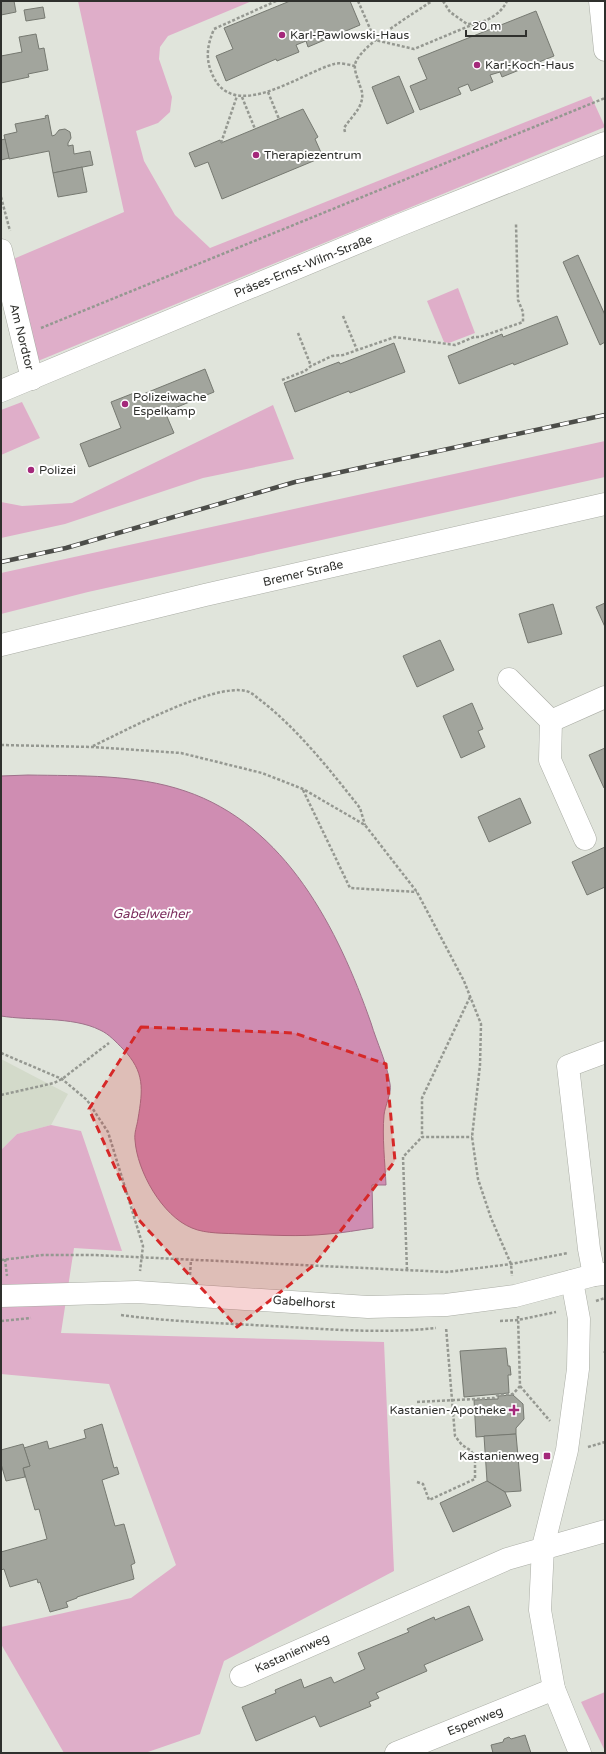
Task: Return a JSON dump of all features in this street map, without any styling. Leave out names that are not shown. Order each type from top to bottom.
[{"type":"street","points":[[600,1],[605,50]]},
{"type":"street","name":"Präses-Ernst-Wilm-Straße","points":[[1,390],[393,228],[605,143]]},
{"type":"street","name":"Am Nordtor","points":[[1,250],[32,378]]},
{"type":"street","name":"Bremer Straße","points":[[1,645],[205,595],[605,504]]},
{"type":"street","points":[[509,679],[551,721],[550,760],[585,839]]},
{"type":"street","points":[[551,721],[605,697]]},
{"type":"street","points":[[602,1274],[589,1249],[568,1066],[605,1052]]},
{"type":"street","name":"Gabelhorst","points":[[1,1296],[137,1292],[368,1307],[446,1305],[515,1296],[602,1274]]},
{"type":"street","points":[[572,1281],[579,1319],[578,1369],[567,1450],[543,1547],[540,1610],[554,1689],[580,1753]]},
{"type":"street","name":"Kastanienweg","points":[[240,1676],[507,1559],[543,1547],[605,1530]]},
{"type":"street","name":"Espenweg","points":[[396,1753],[554,1689]]},
{"type":"path","points":[[276,1],[214,29],[208,44],[207,56],[209,68],[215,80],[222,89],[237,96],[268,92],[335,63],[355,66]]},
{"type":"path","points":[[358,1],[375,40]]},
{"type":"path","points":[[345,132],[344,128],[350,118],[359,110],[363,101],[362,90],[355,66],[356,59],[362,51],[375,40],[432,1]]},
{"type":"path","points":[[443,1],[450,12],[458,19],[467,24],[474,24]]},
{"type":"path","points":[[375,40],[414,49],[474,24],[485,21],[496,15],[507,1]]},
{"type":"path","points":[[268,92],[279,120]]},
{"type":"path","points":[[221,143],[237,96]]},
{"type":"path","points":[[242,96],[255,129]]},
{"type":"path","points":[[22,336],[605,98]]},
{"type":"path","points":[[282,380],[305,371],[311,366],[332,356],[343,355],[395,337],[455,345],[474,337],[480,337],[523,322],[523,312],[518,300],[516,224]]},
{"type":"path","points":[[343,316],[357,350]]},
{"type":"path","points":[[298,333],[311,366]]},
{"type":"path","points":[[93,746],[157,715],[192,701],[214,694],[237,690],[248,691],[287,722],[360,808],[365,825],[417,892],[464,981],[481,1024],[480,1065],[472,1138],[478,1179],[491,1218],[511,1264],[515,1296]]},
{"type":"path","points":[[1,746],[93,746],[181,753],[262,774],[303,789],[365,825]]},
{"type":"path","points":[[303,789],[350,888],[417,892]]},
{"type":"path","points":[[407,1270],[404,1157],[422,1137],[422,1098],[470,996]]},
{"type":"path","points":[[1,1095],[54,1083],[62,1079],[109,1043]]},
{"type":"path","points":[[1,1052],[62,1079],[88,1100],[108,1132],[144,1246],[137,1292]]},
{"type":"path","points":[[422,1137],[472,1138]]},
{"type":"path","points":[[1,1260],[43,1255],[142,1257],[447,1272],[511,1264],[589,1249]]},
{"type":"path","points":[[417,1402],[494,1398],[498,1395],[513,1394],[520,1386],[518,1320]]},
{"type":"path","points":[[418,1482],[423,1484],[429,1500],[475,1479],[475,1456],[470,1450],[462,1445],[455,1436],[446,1327]]},
{"type":"highlighted area","points":[[141,1027],[294,1033],[386,1064],[395,1161],[314,1265],[237,1327],[138,1219],[89,1109]]},
{"type":"shaded area","points":[[78,1],[252,1],[168,36],[160,47],[159,59],[172,97],[170,112],[158,123],[136,131],[144,161],[175,215],[210,248],[591,96],[605,127],[38,361],[11,260],[124,212]]},
{"type":"shaded area","points":[[458,288],[475,333],[449,343],[444,342],[427,301]]},
{"type":"shaded area","points":[[22,402],[40,438],[1,455],[1,410]]},
{"type":"shaded area","points":[[273,405],[294,459],[203,478],[65,524],[1,538],[1,502],[22,506],[72,503]]},
{"type":"shaded area","points":[[605,441],[605,477],[88,592],[1,614],[1,573]]},
{"type":"shaded area","points":[[1,1059],[68,1094],[51,1125],[17,1134],[1,1150]]},
{"type":"shaded area","points":[[51,1125],[81,1131],[122,1251],[74,1248],[61,1333],[384,1342],[394,1571],[224,1661],[200,1734],[145,1753],[64,1753],[1,1644],[1,1627],[131,1598],[176,1565],[109,1384],[1,1374],[1,1150],[17,1134]]},
{"type":"shaded area","points":[[605,1692],[605,1751],[581,1702]]},
{"type":"water","name":"Gabelweiher","points":[[28,775],[107,777],[147,781],[185,791],[221,807],[252,828],[280,855],[304,884],[324,917],[358,987],[389,1076],[390,1091],[383,1123],[386,1185],[372,1185],[373,1228],[339,1233],[295,1236],[209,1232],[197,1230],[181,1222],[161,1203],[146,1178],[141,1165],[137,1152],[135,1132],[141,1099],[141,1081],[139,1073],[130,1057],[112,1038],[100,1030],[89,1026],[64,1021],[1,1016],[1,776]]},
{"type":"building","points":[[1,1],[14,1],[16,12],[1,15]]},
{"type":"building","name":"Karl-Pawlowski-Haus","points":[[290,1],[350,1],[360,25],[308,47],[306,41],[296,45],[299,52],[277,61],[276,59],[226,81],[216,56],[233,49],[224,28]]},
{"type":"building","points":[[43,7],[45,18],[26,21],[24,10]]},
{"type":"building","name":"Karl-Koch-Haus","points":[[536,11],[554,56],[502,77],[500,72],[490,75],[493,82],[471,91],[468,84],[458,88],[461,94],[420,110],[410,86],[427,79],[418,58]]},
{"type":"building","points":[[36,34],[39,49],[44,48],[48,70],[28,74],[29,77],[1,83],[1,56],[22,52],[19,37]]},
{"type":"building","points":[[399,76],[414,112],[387,124],[372,87]]},
{"type":"building","name":"Therapiezentrum","points":[[303,109],[318,137],[315,139],[323,157],[222,199],[208,162],[195,167],[189,153],[220,140],[221,143]]},
{"type":"building","points":[[48,115],[52,136],[59,130],[65,129],[70,132],[71,138],[68,146],[73,145],[74,154],[90,151],[93,165],[53,173],[49,151],[9,159],[4,135],[17,132],[15,124],[46,118],[45,116]]},
{"type":"building","points":[[5,139],[9,158],[1,160],[1,140]]},
{"type":"building","points":[[82,167],[87,192],[58,197],[53,173]]},
{"type":"building","points":[[578,255],[605,315],[605,342],[600,345],[563,262]]},
{"type":"building","points":[[557,316],[568,344],[459,384],[448,356],[502,334],[503,337]]},
{"type":"building","points":[[394,343],[405,372],[350,393],[349,391],[295,412],[284,383],[339,362],[340,364]]},
{"type":"building","points":[[205,369],[214,392],[165,412],[174,433],[89,467],[80,444],[121,428],[111,402],[134,393],[136,397]]},
{"type":"building","points":[[605,603],[605,627],[596,607]]},
{"type":"building","points":[[553,604],[562,634],[528,643],[519,614]]},
{"type":"building","points":[[440,640],[454,670],[417,687],[403,656]]},
{"type":"building","points":[[472,703],[483,729],[478,731],[485,747],[461,758],[443,716]]},
{"type":"building","points":[[605,748],[605,788],[604,788],[589,755]]},
{"type":"building","points":[[520,798],[531,823],[489,842],[478,817]]},
{"type":"building","points":[[605,847],[605,887],[587,895],[572,862]]},
{"type":"building","points":[[506,1348],[508,1366],[510,1366],[511,1375],[508,1375],[509,1393],[464,1397],[460,1351]]},
{"type":"building","points":[[513,1395],[523,1404],[524,1419],[516,1428],[516,1434],[476,1437],[474,1400],[498,1399],[498,1396]]},
{"type":"building","points":[[102,1424],[114,1468],[117,1467],[119,1474],[102,1480],[115,1526],[124,1524],[135,1563],[131,1565],[134,1579],[77,1597],[66,1602],[68,1607],[50,1612],[40,1582],[38,1583],[37,1579],[10,1587],[4,1569],[1,1570],[1,1552],[47,1539],[39,1509],[35,1510],[23,1468],[30,1466],[24,1448],[47,1441],[49,1449],[86,1438],[84,1430]]},
{"type":"building","points":[[516,1434],[521,1491],[505,1492],[487,1481],[484,1436]]},
{"type":"building","points":[[23,1444],[30,1466],[23,1468],[25,1477],[6,1481],[1,1464],[1,1450]]},
{"type":"building","points":[[487,1481],[505,1492],[511,1506],[453,1532],[440,1503]]},
{"type":"building","points":[[469,1606],[483,1640],[424,1665],[427,1671],[376,1693],[379,1698],[369,1702],[371,1706],[320,1727],[315,1716],[256,1741],[242,1707],[276,1693],[275,1690],[301,1679],[304,1688],[331,1677],[334,1683],[365,1669],[358,1653],[409,1632],[407,1629],[434,1617],[435,1620]]},
{"type":"building","points":[[525,1735],[531,1753],[493,1753],[491,1745],[503,1742],[504,1739],[509,1737],[511,1739]]},
{"type":"railway","points":[[1,562],[66,548],[295,482],[605,415]]},
{"type":"place","name":"Karl-Pawlowski-Haus","points":[[282,35]]},
{"type":"place","name":"Karl-Koch-Haus","points":[[477,65]]},
{"type":"place","name":"Therapiezentrum","points":[[256,155]]},
{"type":"place","name":"Polizeiwache Espelkamp","points":[[125,404]]},
{"type":"place","name":"Polizei","points":[[31,470]]},
{"type":"place","name":"Kastanien-Apotheke","points":[[514,1410]]},
{"type":"place","name":"Kastanienweg","points":[[547,1456]]}]
